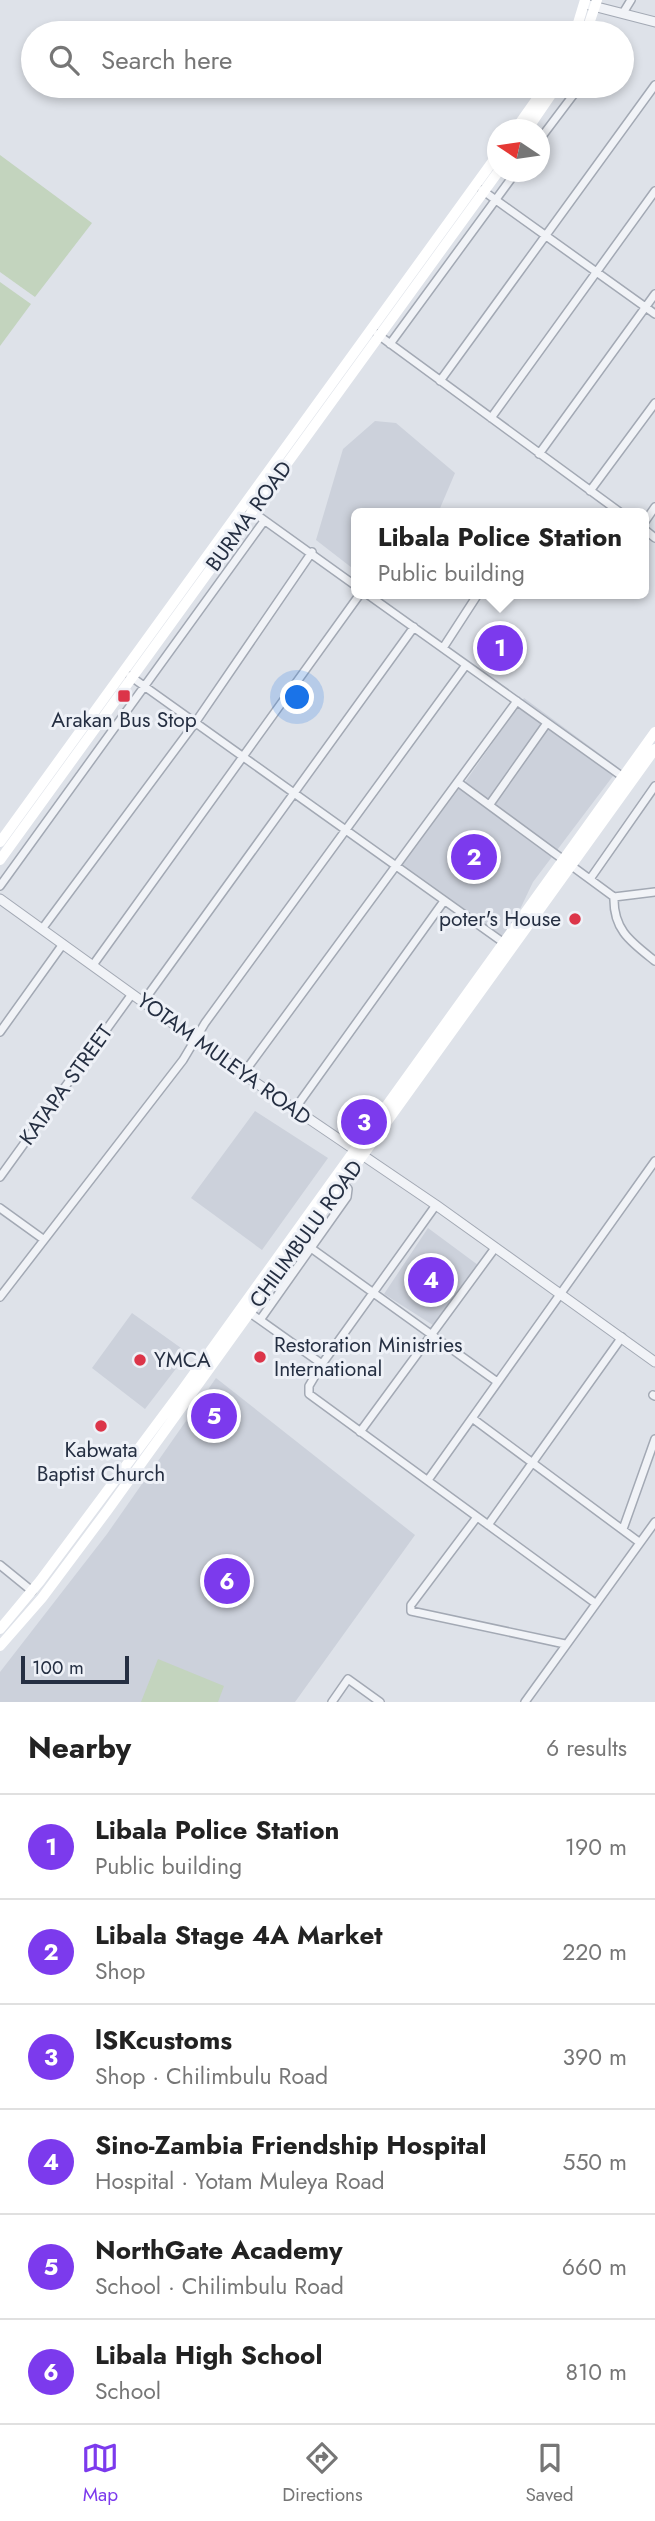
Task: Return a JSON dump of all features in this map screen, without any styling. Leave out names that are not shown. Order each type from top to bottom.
[{"type":"main road","points":[[579,21],[585,2]]},
{"type":"main road","points":[[590,21],[596,3]]},
{"type":"main road","points":[[523,119],[538,98]]},
{"type":"main road","points":[[535,119],[550,98]]},
{"type":"main road","name":"BURMA ROAD","points":[[0,842],[380,337],[487,175]]},
{"type":"main road","name":"BURMA ROAD","points":[[248,509],[370,330],[487,182]]},
{"type":"main road","name":"BURMA ROAD","points":[[0,860],[128,674]]},
{"type":"main road","name":"CHILIMBULU ROAD","points":[[0,1629],[32,1591],[297,1238],[568,863],[655,732]]},
{"type":"main road","name":"CHILIMBULU ROAD","points":[[297,1238],[343,1183],[358,1154],[504,943],[655,749]]},
{"type":"main road","name":"CHILIMBULU ROAD","points":[[0,1646],[99,1522],[245,1309]]},
{"type":"street","points":[[622,13],[631,0]]},
{"type":"street","points":[[585,2],[596,3],[655,24]]},
{"type":"street","points":[[440,380],[655,85]]},
{"type":"street","points":[[550,126],[571,98]]},
{"type":"street","points":[[390,344],[508,182]]},
{"type":"street","points":[[480,189],[655,314]]},
{"type":"street","points":[[491,418],[655,191]]},
{"type":"street","points":[[539,454],[655,294]]},
{"type":"street","points":[[370,330],[614,508]]},
{"type":"street","points":[[590,491],[655,403]]},
{"type":"street","points":[[248,509],[351,582]]},
{"type":"street","points":[[0,886],[264,521]]},
{"type":"street","points":[[42,929],[195,723],[312,552]]},
{"type":"street","points":[[93,965],[245,758],[356,599]]},
{"type":"street","points":[[374,599],[623,777]]},
{"type":"street","points":[[443,648],[475,599]]},
{"type":"street","points":[[143,1002],[414,627]]},
{"type":"street","points":[[0,1297],[132,1129],[197,1040],[205,1023],[466,665]]},
{"type":"street","points":[[128,674],[504,943]]},
{"type":"street","points":[[243,1074],[517,701]]},
{"type":"street","points":[[490,804],[547,723]]},
{"type":"street","points":[[459,783],[614,897],[655,892]]},
{"type":"street","points":[[590,879],[655,786]]},
{"type":"street","points":[[614,897],[615,916],[624,937],[655,961]]},
{"type":"street","name":"YOTAM MULEYA ROAD","points":[[0,899],[243,1074],[436,1205],[655,1362]]},
{"type":"street","points":[[294,1110],[444,901]]},
{"type":"street","points":[[0,1032],[63,944]]},
{"type":"street","name":"KATAPA STREET","points":[[0,1177],[132,994]]},
{"type":"street","points":[[428,1480],[655,1161]]},
{"type":"street","points":[[260,1320],[347,1197],[348,1189],[343,1183]]},
{"type":"street","points":[[436,1205],[322,1364],[309,1386],[309,1394],[595,1603]]},
{"type":"street","points":[[0,1208],[43,1239]]},
{"type":"street","points":[[297,1238],[496,1381]]},
{"type":"street","points":[[360,1432],[495,1248]]},
{"type":"street","points":[[245,1309],[322,1364]]},
{"type":"street","points":[[488,1525],[622,1338]]},
{"type":"street","points":[[472,1418],[639,1542]]},
{"type":"street","points":[[623,1529],[655,1438]]},
{"type":"street","points":[[477,1517],[411,1605],[411,1611],[565,1644]]},
{"type":"street","points":[[525,1702],[655,1522]]},
{"type":"street","points":[[0,1564],[32,1591]]},
{"type":"street","points":[[332,1702],[348,1679],[380,1702]]},
{"type":"shaded area","points":[[375,421],[396,423],[455,473],[440,508],[351,508],[351,567],[316,540],[343,449]]},
{"type":"shaded area","points":[[524,698],[619,768],[533,882],[504,943],[395,866],[459,783],[463,785]]},
{"type":"shaded area","points":[[255,1111],[328,1158],[262,1250],[191,1198]]},
{"type":"shaded area","points":[[428,1228],[478,1265],[436,1327],[384,1294]]},
{"type":"shaded area","name":"YMCA","points":[[132,1313],[188,1353],[145,1409],[92,1368]]},
{"type":"shaded area","points":[[216,1378],[415,1535],[295,1702],[0,1702],[0,1672],[107,1534]]},
{"type":"green space","points":[[0,155],[92,223],[35,297],[0,272]]},
{"type":"green space","points":[[0,282],[31,304],[0,346]]},
{"type":"green space","points":[[158,1659],[224,1686],[218,1702],[141,1702]]},
{"type":"place","name":"Libala Police Station","points":[[500,648]]},
{"type":"place","name":"Arakan Bus Stop","points":[[124,696]]},
{"type":"place","name":"Libala Stage 4A Market","points":[[474,857]]},
{"type":"place","name":"poter's House","points":[[575,919]]},
{"type":"place","name":"lSKcustoms","points":[[364,1122]]},
{"type":"place","name":"Sino-Zambia Friendship Hospital","points":[[431,1280]]},
{"type":"place","name":"Restoration Ministries International","points":[[260,1357]]},
{"type":"place","name":"YMCA","points":[[140,1360]]},
{"type":"place","name":"NorthGate Academy","points":[[214,1416]]},
{"type":"place","name":"Kabwata Baptist Church","points":[[101,1426]]},
{"type":"place","name":"Libala High School","points":[[227,1581]]}]
